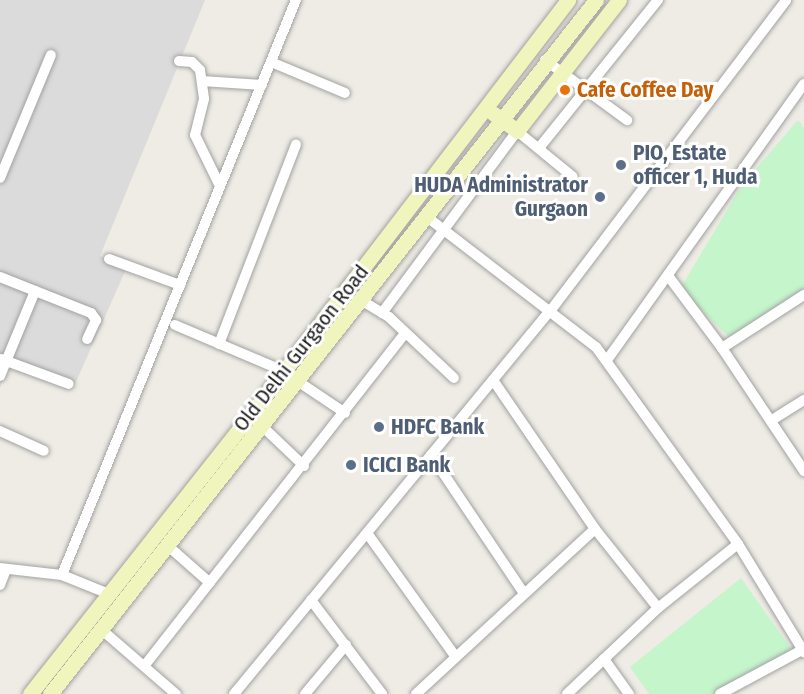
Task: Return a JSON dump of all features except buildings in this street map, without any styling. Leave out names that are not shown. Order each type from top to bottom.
[{"type":"main road","name":"Old Delhi Gurgaon Road","points":[[30,694],[568,0]]},
{"type":"main road","name":"Old Delhi Gurgaon Road","points":[[50,694],[262,426],[359,299],[427,217],[545,60],[596,0]]},
{"type":"main road","points":[[486,108],[517,131],[619,0]]},
{"type":"street","points":[[62,575],[296,0]]},
{"type":"street","points":[[539,148],[658,0]]},
{"type":"street","points":[[234,694],[551,310],[786,0]]},
{"type":"street","points":[[0,178],[51,55]]},
{"type":"street","points":[[545,60],[627,120]]},
{"type":"street","points":[[179,61],[197,65],[204,99],[195,135],[220,186]]},
{"type":"street","points":[[271,62],[345,93]]},
{"type":"street","points":[[202,81],[262,85]]},
{"type":"street","points":[[607,360],[669,277],[726,190],[804,84]]},
{"type":"street","points":[[382,314],[517,131],[573,177]]},
{"type":"street","points":[[219,344],[296,144]]},
{"type":"street","points":[[427,217],[551,310],[607,360],[738,544],[804,650],[720,694]]},
{"type":"street","points":[[109,259],[180,285]]},
{"type":"street","points":[[0,277],[94,316],[87,339]]},
{"type":"street","points":[[669,277],[722,348],[804,471]]},
{"type":"street","points":[[0,376],[3,360],[35,291]]},
{"type":"street","points":[[722,348],[804,294]]},
{"type":"street","points":[[359,299],[382,314],[454,378]]},
{"type":"street","points":[[175,325],[281,370],[345,413]]},
{"type":"street","points":[[145,665],[304,466],[405,334]]},
{"type":"street","points":[[3,360],[69,384]]},
{"type":"street","points":[[494,380],[595,529],[658,608]]},
{"type":"street","points":[[772,420],[804,400]]},
{"type":"street","points":[[262,426],[304,466]]},
{"type":"street","points":[[0,431],[45,452]]},
{"type":"street","points":[[431,455],[523,592]]},
{"type":"street","points":[[416,694],[523,592],[595,529]]},
{"type":"street","points":[[367,533],[455,656]]},
{"type":"street","points":[[567,694],[658,608],[738,544]]},
{"type":"street","points":[[167,545],[210,583]]},
{"type":"street","points":[[0,585],[3,568],[62,575],[109,594]]},
{"type":"street","points":[[311,600],[382,694]]},
{"type":"street","points":[[102,630],[176,694]]},
{"type":"street","points":[[305,694],[346,645]]},
{"type":"street","points":[[604,659],[628,694]]},
{"type":"shaded area","points":[[0,0],[205,0],[100,256],[127,267],[75,384],[11,360],[0,388]]},
{"type":"green space","points":[[798,120],[804,128],[804,293],[732,340],[680,289],[742,185]]},
{"type":"green space","points":[[741,578],[792,650],[716,694],[649,694],[630,667]]},
{"type":"place","name":"Cafe Coffee Day","points":[[565,90]]},
{"type":"place","name":"PIO, Estate officer 1, Huda","points":[[621,165]]},
{"type":"place","name":"HUDA Administrator Gurgaon","points":[[600,197]]},
{"type":"place","name":"HDFC Bank","points":[[379,427]]},
{"type":"place","name":"ICICI Bank","points":[[351,465]]}]
